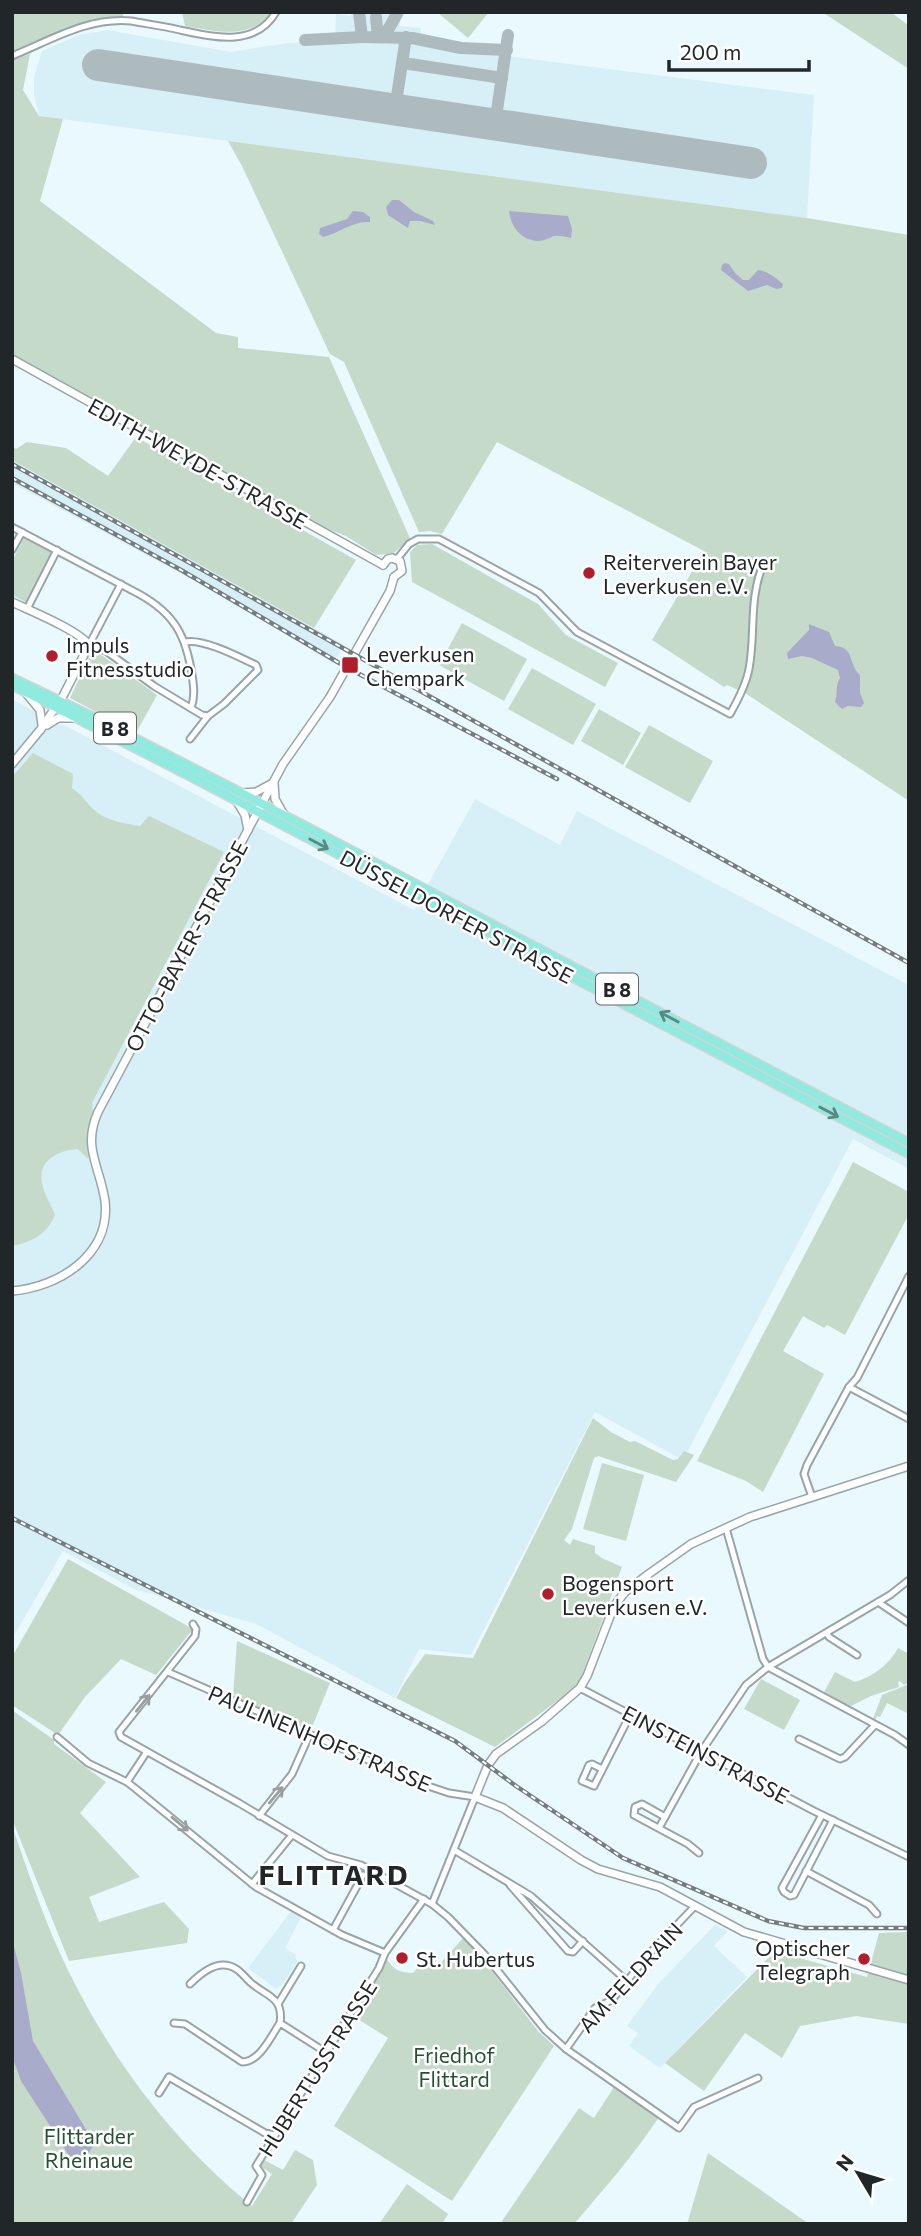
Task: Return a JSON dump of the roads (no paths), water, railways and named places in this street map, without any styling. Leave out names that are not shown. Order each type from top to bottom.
[{"type":"main road","name":"B 8","points":[[12,678],[79,719]]},
{"type":"main road","name":"B 8","points":[[12,685],[58,704]]},
{"type":"main road","name":"DÜSSELDORFER STRASSE","points":[[58,704],[170,757],[238,797]]},
{"type":"main road","name":"DÜSSELDORFER STRASSE","points":[[79,719],[260,808],[728,1053],[909,1143]]},
{"type":"main road","name":"DÜSSELDORFER STRASSE","points":[[260,808],[284,815],[509,939]]},
{"type":"main road","name":"DÜSSELDORFER STRASSE","points":[[728,1053],[909,1154]]},
{"type":"street","points":[[12,56],[96,22],[118,20],[208,36],[236,37],[256,32],[265,26],[276,12]]},
{"type":"street","name":"EDITH-WEYDE-STRASSE","points":[[12,359],[383,565]]},
{"type":"street","points":[[12,527],[160,607],[180,630],[185,642],[194,691],[191,708]]},
{"type":"street","points":[[12,551],[22,532]]},
{"type":"street","points":[[397,559],[409,544],[418,539],[439,539],[539,593],[576,632],[730,714],[739,699],[749,671],[752,612],[764,562]]},
{"type":"street","points":[[27,609],[57,550]]},
{"type":"street","points":[[388,559],[397,559],[402,563],[399,574],[394,577],[387,575],[383,565],[388,559]]},
{"type":"street","name":"OTTO-BAYER-STRASSE","points":[[12,1291],[40,1286],[62,1277],[85,1260],[96,1244],[103,1226],[105,1208],[92,1151],[91,1138],[96,1118],[183,949],[260,808],[293,749],[330,697],[390,591],[394,577]]},
{"type":"street","points":[[12,764],[58,704],[121,584]]},
{"type":"street","points":[[12,601],[76,634],[89,645],[106,651],[154,686],[208,716]]},
{"type":"street","points":[[185,642],[191,641],[222,650],[256,665],[258,670],[208,716],[190,739]]},
{"type":"street","points":[[25,692],[40,710],[41,729]]},
{"type":"street","points":[[41,729],[58,718],[79,719]]},
{"type":"street","points":[[248,831],[238,797],[257,792],[274,783],[275,799],[284,815]]},
{"type":"street","points":[[812,1497],[804,1474],[807,1465],[909,1277]]},
{"type":"street","points":[[849,1387],[908,1415]]},
{"type":"street","points":[[432,1904],[488,1765],[496,1754],[541,1722],[580,1688],[609,1618],[619,1599],[632,1586],[683,1549],[750,1517],[909,1466]]},
{"type":"street","points":[[726,1528],[763,1659],[768,1667],[909,1745]]},
{"type":"street","points":[[659,1828],[701,1752],[746,1685],[768,1667],[897,1591],[909,1580]]},
{"type":"street","points":[[878,1602],[909,1623]]},
{"type":"street","points":[[193,1624],[196,1629],[195,1636],[119,1732],[120,1735],[146,1753],[328,1856],[361,1866],[432,1904],[485,1955],[536,2019],[559,2043],[679,2128],[694,2107],[758,2078]]},
{"type":"street","points":[[827,1633],[856,1655]]},
{"type":"street","name":"PAULINENHOFSTRASSE","points":[[169,1672],[425,1785],[449,1793],[475,1797]]},
{"type":"street","name":"EINSTEINSTRASSE","points":[[580,1688],[822,1815],[909,1857]]},
{"type":"street","points":[[602,1769],[630,1715]]},
{"type":"street","points":[[799,1739],[840,1759],[875,1725]]},
{"type":"street","points":[[259,1816],[292,1774],[309,1736]]},
{"type":"street","points":[[57,1737],[88,1763],[127,1782],[252,1884],[332,1930],[385,1953]]},
{"type":"street","points":[[127,1782],[146,1753]]},
{"type":"street","points":[[475,1797],[503,1808],[598,1869],[660,1886],[744,1932],[909,1980]]},
{"type":"street","points":[[665,1817],[642,1804],[635,1807],[634,1815],[699,1853]]},
{"type":"street","points":[[822,1815],[782,1888],[786,1895],[794,1895],[833,1820]]},
{"type":"street","points":[[252,1884],[292,1835]]},
{"type":"street","points":[[454,1850],[531,1896],[627,1981]]},
{"type":"street","points":[[806,1871],[870,1905],[877,1914]]},
{"type":"street","points":[[332,1930],[363,1875]]},
{"type":"street","points":[[505,1880],[568,1951],[573,1952],[583,1941]]},
{"type":"street","name":"HUBERTUSSTRASSE","points":[[247,2202],[262,2175],[256,2166],[379,1968],[385,1953],[424,1899]]},
{"type":"street","name":"AM FELDRAIN","points":[[566,2049],[595,2008],[612,2000],[647,1956],[695,1906]]},
{"type":"street","points":[[174,2023],[185,2024],[242,2062],[248,2062],[265,2047],[280,2023],[278,2004],[270,1994],[232,1966],[220,1965],[205,1972],[190,1984]]},
{"type":"street","points":[[278,2004],[301,1966]]},
{"type":"street","points":[[280,2023],[327,2053]]},
{"type":"street","points":[[159,2093],[169,2077],[264,2133],[275,2135]]},
{"type":"water","points":[[392,200],[399,200],[414,212],[433,221],[435,225],[410,221],[408,228],[388,215],[386,207]]},
{"type":"water","points":[[353,211],[363,212],[370,217],[370,222],[357,223],[323,237],[319,234],[320,228],[347,219]]},
{"type":"water","points":[[509,211],[568,216],[572,229],[571,238],[556,236],[538,241],[527,238],[515,227]]},
{"type":"water","points":[[725,263],[743,280],[749,280],[758,270],[783,284],[782,288],[776,289],[767,285],[748,291],[721,270]]},
{"type":"water","points":[[809,624],[829,632],[835,646],[842,647],[849,653],[860,675],[860,693],[864,703],[861,707],[848,706],[842,709],[835,702],[840,678],[838,670],[812,658],[802,656],[788,659],[787,653],[809,630]]},
{"type":"water","points":[[12,1939],[33,2041],[93,2141],[94,2145],[88,2154],[70,2157],[21,2081],[12,2056]]},
{"type":"railway","points":[[12,464],[909,963]]},
{"type":"railway","points":[[12,478],[181,570],[346,667],[557,779]]},
{"type":"railway","points":[[12,1518],[455,1741],[623,1858],[768,1921],[804,1928],[909,1928]]},
{"type":"place","name":"Reiterverein Bayer Leverkusen e.V.","points":[[589,573]]},
{"type":"place","name":"Impuls Fitnessstudio","points":[[52,656]]},
{"type":"place","name":"Leverkusen Chempark","points":[[350,665]]},
{"type":"place","name":"Bogensport Leverkusen e.V.","points":[[548,1594]]},
{"type":"place","name":"St. Hubertus","points":[[402,1958]]},
{"type":"place","name":"Optischer Telegraph","points":[[864,1959]]},
{"type":"district","name":"FLITTARD","points":[[334,1874]]},
{"type":"park label","name":"Friedhof Flittard","points":[[454,2066]]},
{"type":"park label","name":"Flittarder Rheinaue","points":[[89,2147]]}]
